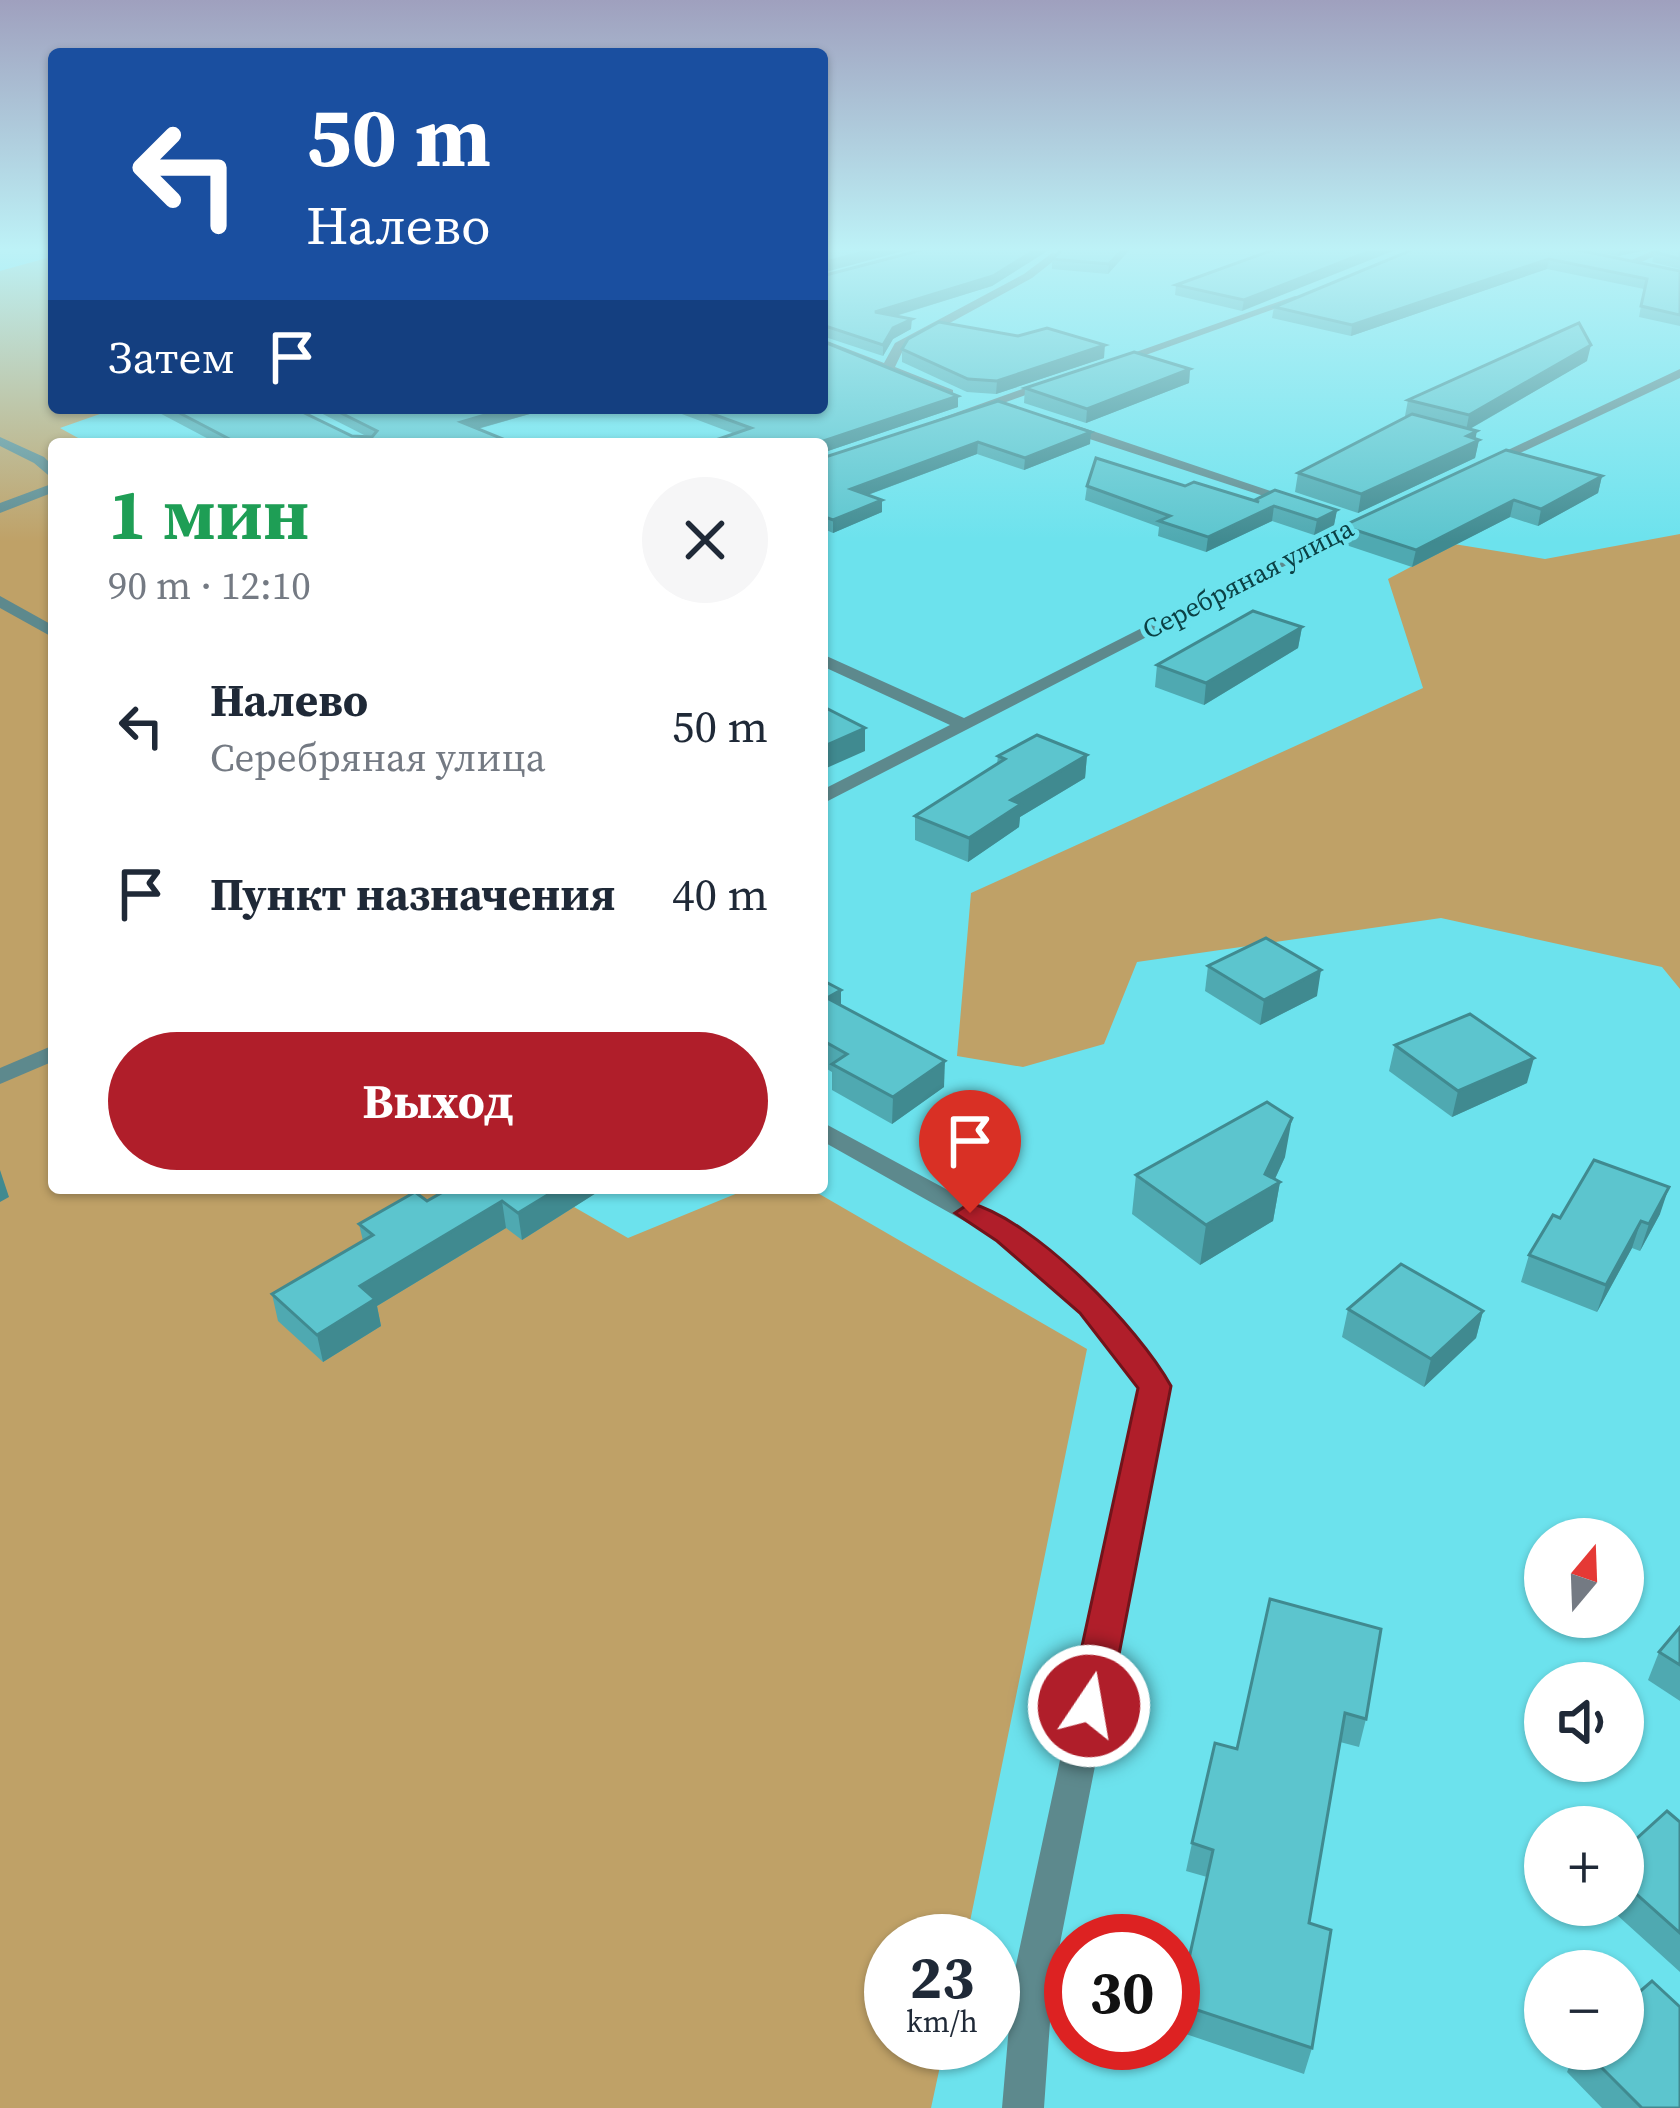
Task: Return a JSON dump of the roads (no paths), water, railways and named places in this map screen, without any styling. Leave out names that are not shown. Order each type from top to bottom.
[{"type":"street","points":[[829,345],[963,400],[992,402],[1013,410]]},
{"type":"street","points":[[889,366],[900,345]]},
{"type":"street","points":[[1100,367],[1166,345]]},
{"type":"street","points":[[1466,473],[1680,373]]},
{"type":"street","points":[[928,425],[1078,374]]},
{"type":"street","points":[[1035,416],[1316,508]]},
{"type":"street","points":[[0,441],[39,460],[48,470]]},
{"type":"street","points":[[0,508],[48,490]]},
{"type":"street","name":"Серебряная улица","points":[[828,795],[1381,513]]},
{"type":"street","points":[[1338,515],[1359,523]]},
{"type":"street","points":[[0,601],[48,629]]},
{"type":"street","points":[[828,661],[962,724]]},
{"type":"street","points":[[0,1077],[48,1055]]},
{"type":"street","points":[[828,1133],[1008,1234],[1092,1305],[1155,1386],[1033,1979],[1022,2108]]}]
